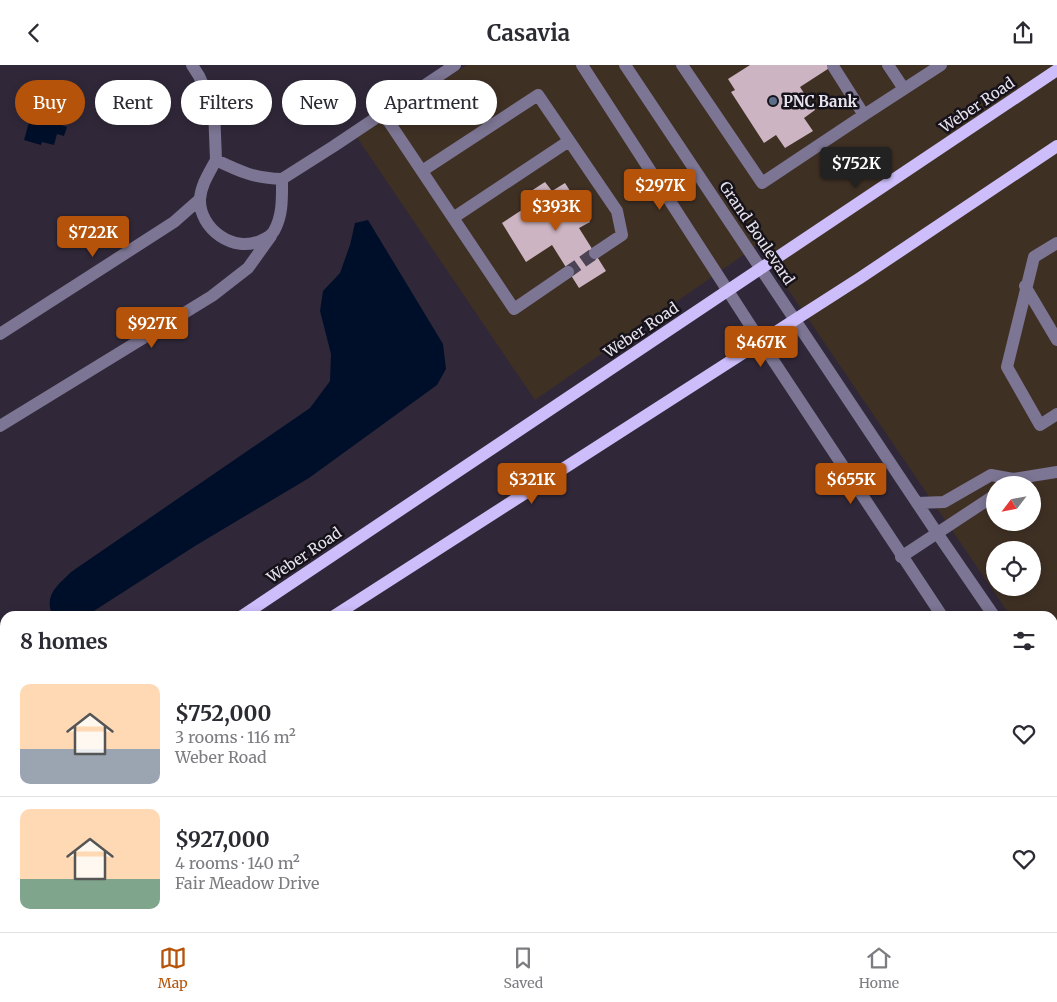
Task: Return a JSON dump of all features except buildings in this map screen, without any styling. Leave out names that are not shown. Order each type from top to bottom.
[{"type":"main road","name":"Weber Road","points":[[249,611],[1057,71]]},
{"type":"main road","points":[[342,611],[796,320],[1057,146]]},
{"type":"street","points":[[192,65],[214,109],[216,160],[203,185],[200,199],[202,213],[218,235],[231,242],[244,244],[258,242],[271,236]]},
{"type":"street","points":[[432,80],[455,65]]},
{"type":"street","points":[[582,65],[901,557],[939,611]]},
{"type":"street","name":"Grand Boulevard","points":[[625,65],[991,611]]},
{"type":"street","points":[[888,65],[904,89]]},
{"type":"street","points":[[684,66],[762,183],[941,65]]},
{"type":"street","points":[[833,66],[864,115]]},
{"type":"street","points":[[422,171],[538,95],[617,211],[622,235],[595,253]]},
{"type":"street","points":[[216,160],[251,176],[282,179],[366,124]]},
{"type":"street","points":[[391,125],[514,309],[568,272]]},
{"type":"street","points":[[453,218],[569,141]]},
{"type":"street","points":[[0,426],[212,296],[248,269],[271,236],[282,210],[282,179]]},
{"type":"street","points":[[0,334],[174,222],[200,199]]},
{"type":"street","points":[[1057,243],[1034,257],[1025,286],[1007,367],[1040,425],[1057,413]]},
{"type":"street","points":[[1025,286],[1057,339]]},
{"type":"street","points":[[1041,476],[1057,473]]},
{"type":"street","points":[[917,503],[944,502],[986,478]]},
{"type":"street","points":[[901,557],[986,501]]},
{"type":"shaded area","points":[[467,65],[1057,65],[1057,611],[1007,611],[997,596],[1041,596],[1041,541],[986,541],[986,580],[758,245],[535,400],[356,136],[373,125],[497,125],[497,80],[444,80]]},
{"type":"water","points":[[28,125],[62,125],[67,127],[64,136],[57,134],[54,145],[42,142],[41,145],[24,140]]},
{"type":"water","points":[[368,220],[443,344],[446,369],[437,385],[309,478],[195,546],[94,611],[51,611],[50,603],[53,592],[71,572],[310,408],[330,381],[331,354],[320,311],[323,291],[340,273],[350,245],[355,223]]},
{"type":"tunnel","points":[[568,272],[595,253]]},
{"type":"place","name":"PNC Bank","points":[[773,101]]}]
